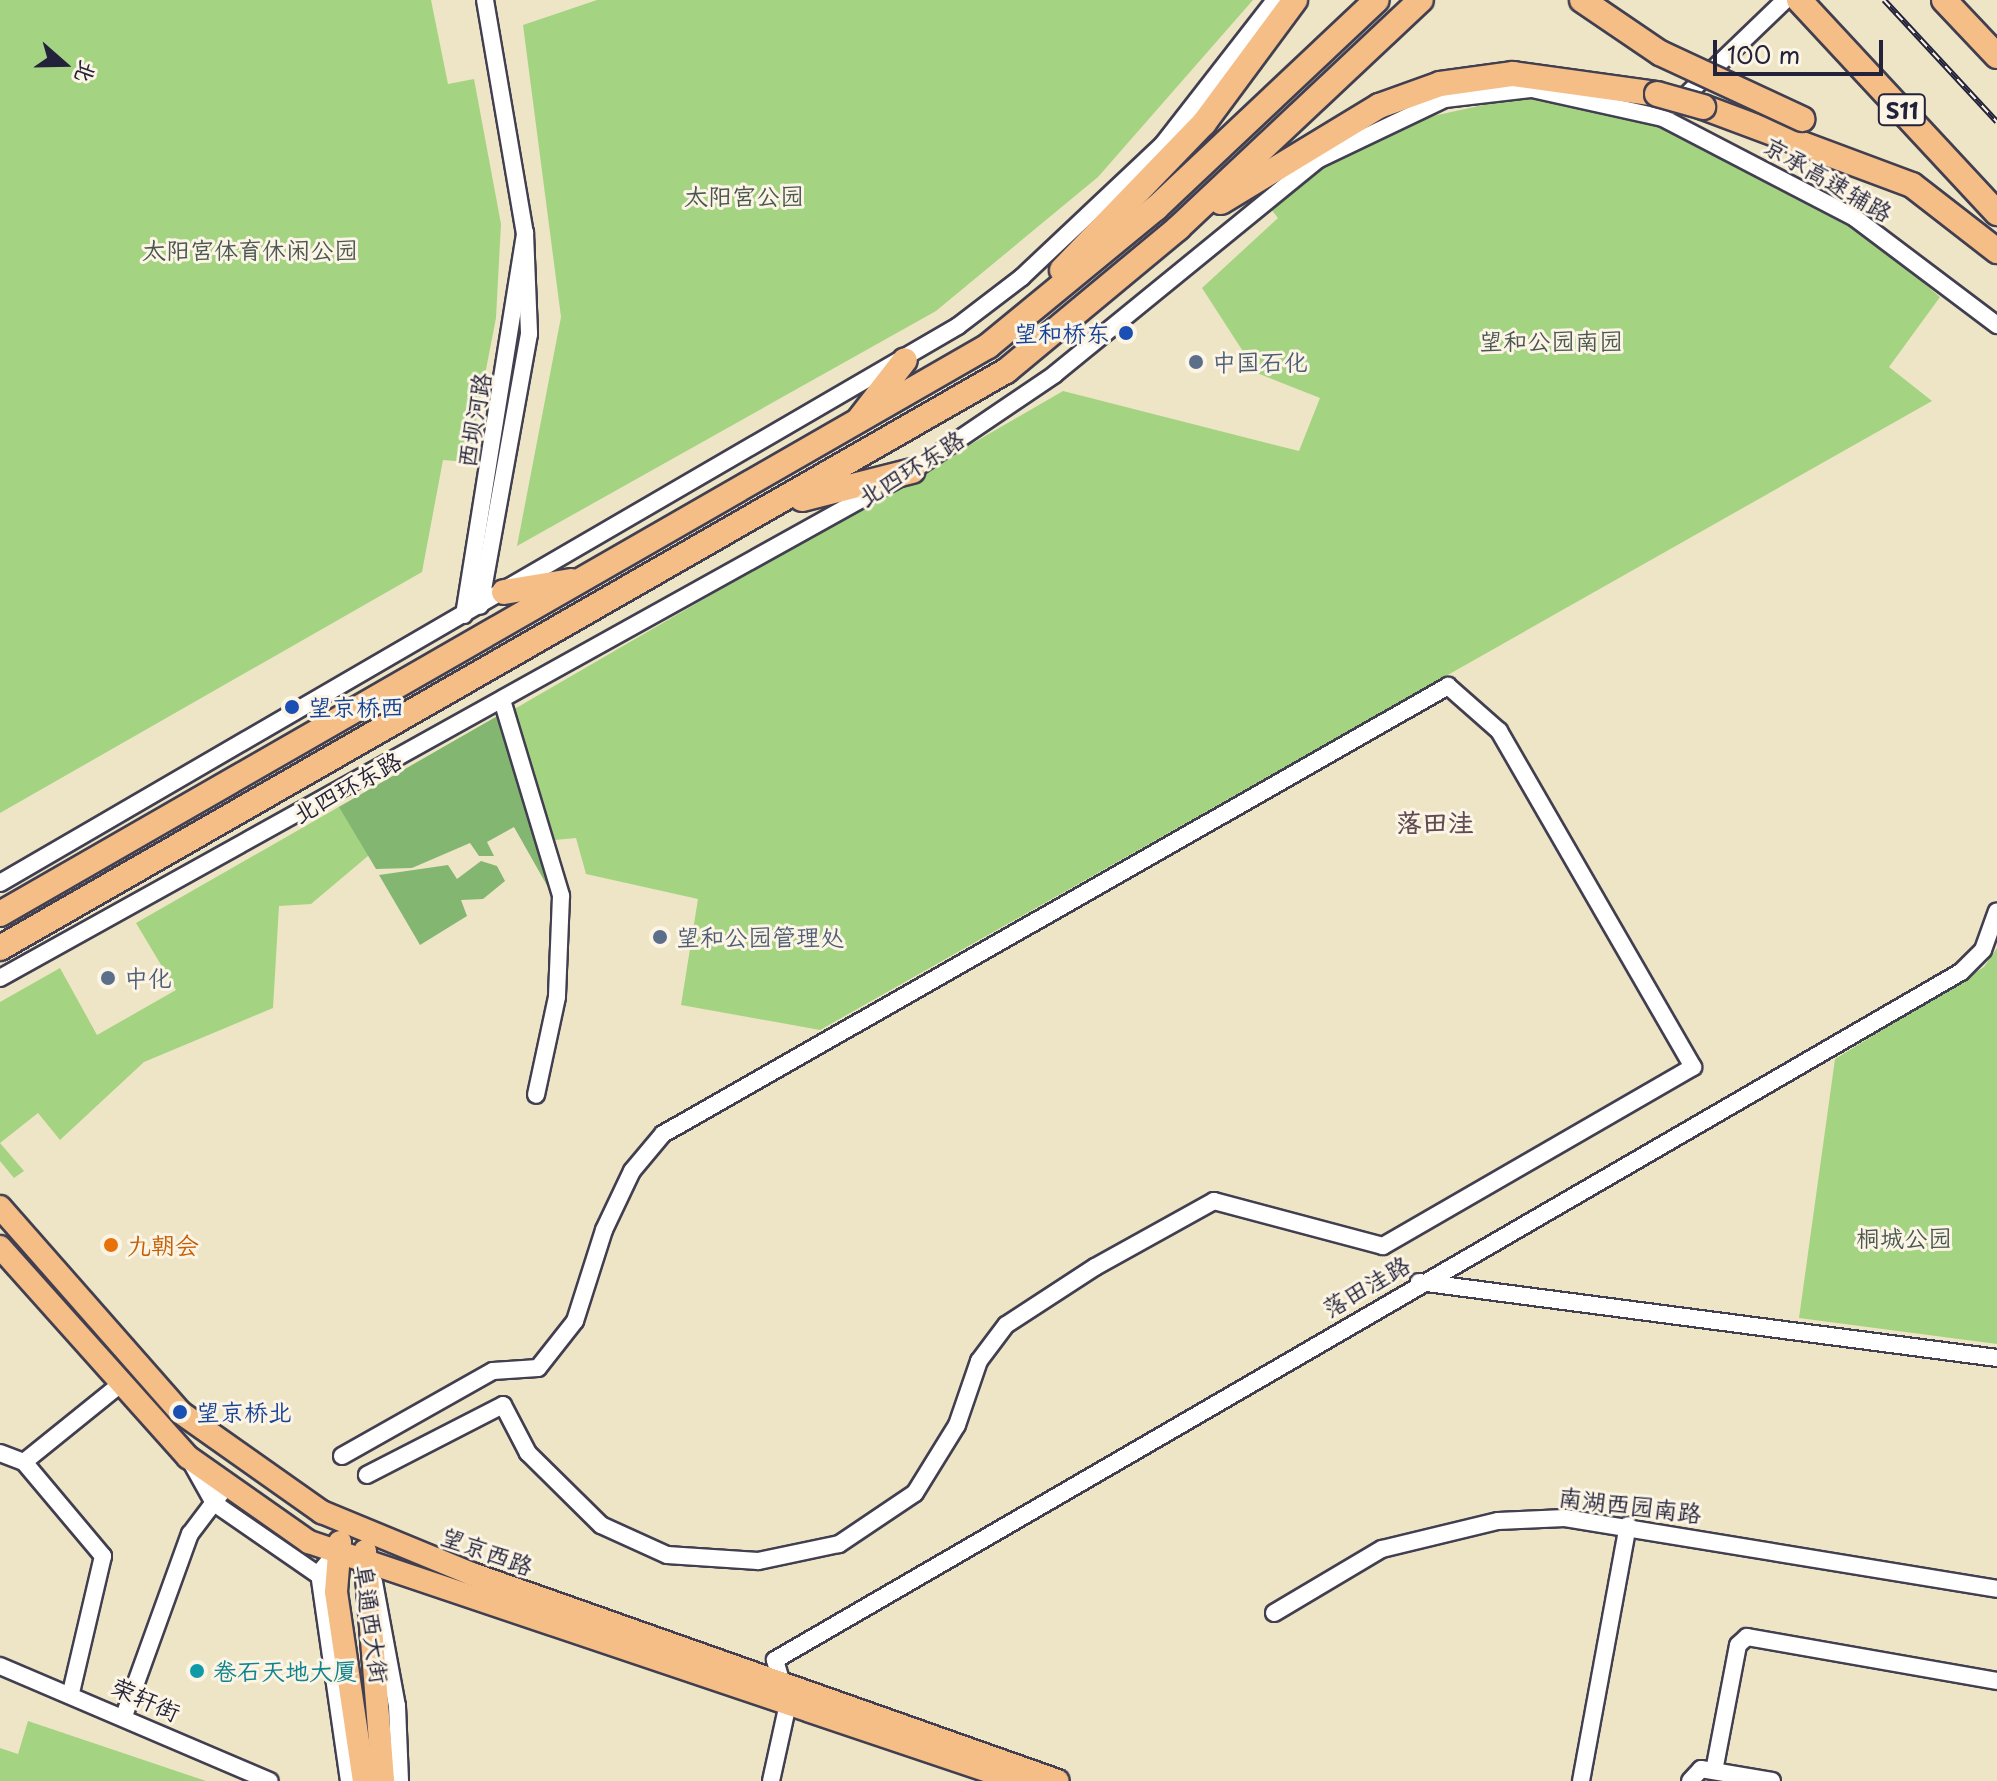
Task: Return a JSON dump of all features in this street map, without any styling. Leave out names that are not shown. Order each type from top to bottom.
[{"type":"highway","points":[[988,346],[1204,123],[1295,0]]},
{"type":"highway","points":[[0,914],[854,427],[988,346],[1156,208],[1377,0]]},
{"type":"highway","name":"北四环东路","points":[[0,948],[1006,371],[1178,228],[1421,0]]},
{"type":"highway","points":[[1582,0],[1649,47],[1802,119],[1912,185],[1997,251]]},
{"type":"highway","points":[[1944,0],[1997,56]]},
{"type":"highway","name":"S11","points":[[1797,3],[1997,213]]},
{"type":"highway","points":[[1178,228],[1324,136],[1440,84],[1513,74],[1657,94],[1703,107],[1912,185]]},
{"type":"highway","points":[[854,427],[905,360]]},
{"type":"highway","points":[[773,507],[912,471]]},
{"type":"highway","points":[[504,592],[589,577]]},
{"type":"main road","name":"望京西路","points":[[0,1207],[180,1412],[244,1464],[347,1525],[1018,1781]]},
{"type":"main road","name":"望京西路","points":[[0,1247],[188,1457],[219,1496],[335,1554],[1058,1781]]},
{"type":"main road","name":"阜通西大街","points":[[347,1525],[335,1554],[336,1592],[364,1781]]},
{"type":"main road","name":"阜通西大街","points":[[371,1535],[361,1562],[383,1781]]},
{"type":"street","name":"西坝河路","points":[[480,606],[529,334],[525,233],[485,0]]},
{"type":"street","points":[[0,883],[905,360],[1022,277],[1163,144],[1275,0]]},
{"type":"street","points":[[1663,118],[1797,3]]},
{"type":"street","name":"北四环东路","points":[[0,978],[912,471],[1055,374],[1317,160],[1382,125],[1445,99],[1532,89],[1663,118]]},
{"type":"street","name":"京承高速辅路","points":[[1663,118],[1855,218],[1997,325]]},
{"type":"street","name":"西坝河路","points":[[464,615],[525,233]]},
{"type":"street","points":[[342,1456],[493,1371],[538,1368],[575,1321],[604,1230],[632,1171],[663,1134],[1448,686],[1499,731],[1693,1067],[1383,1246],[1214,1201],[1121,1252],[1006,1325],[979,1361],[957,1425],[915,1493],[839,1544],[758,1561],[667,1555],[601,1525],[528,1453],[503,1405],[367,1475]]},
{"type":"street","points":[[502,700],[561,896],[557,997],[536,1095]]},
{"type":"street","name":"落田洼路","points":[[785,1693],[775,1660],[1419,1282],[1961,972],[1983,950],[1997,911]]},
{"type":"street","points":[[1419,1282],[1997,1358]]},
{"type":"street","points":[[24,1462],[122,1383]]},
{"type":"street","points":[[0,1453],[24,1462],[103,1556],[71,1692]]},
{"type":"street","points":[[124,1716],[190,1534],[219,1496],[319,1573],[336,1592]]},
{"type":"street","name":"南湖西园南路","points":[[1274,1613],[1382,1549],[1445,1531],[1565,1518],[1628,1525],[1997,1589]]},
{"type":"street","points":[[1581,1781],[1628,1525]]},
{"type":"street","points":[[335,1554],[319,1573],[349,1781]]},
{"type":"street","points":[[361,1562],[380,1600],[397,1706],[400,1781]]},
{"type":"street","points":[[1714,1771],[1738,1645],[1747,1637],[1997,1681]]},
{"type":"street","name":"荣轩街","points":[[0,1666],[71,1692],[270,1781]]},
{"type":"street","points":[[771,1781],[785,1693]]},
{"type":"street","points":[[1690,1781],[1701,1769],[1772,1781]]},
{"type":"green space","name":"太阳宫体育休闲公园","points":[[0,0],[431,0],[448,84],[474,79],[501,224],[496,318],[468,462],[443,460],[422,572],[0,813]]},
{"type":"green space","name":"太阳宫公园","points":[[597,0],[1253,0],[1098,177],[936,311],[517,546],[561,317],[523,25]]},
{"type":"green space","name":"望和公园南园","points":[[1520,97],[1651,122],[1872,239],[1940,297],[1889,367],[1932,401],[820,1030],[681,1005],[698,899],[586,874],[576,838],[555,840],[511,711],[1063,391],[1299,451],[1320,398],[1257,373],[1202,288],[1278,218],[1270,208],[1335,155],[1387,126]]},
{"type":"green space","points":[[501,714],[368,856],[311,904],[279,906],[273,1008],[144,1062],[60,1140],[38,1113],[0,1143],[0,1002],[60,968],[97,1035],[176,990],[136,923]]},
{"type":"green space","points":[[501,714],[553,896],[514,827],[487,842],[494,856],[479,856],[470,843],[412,868],[376,869],[339,807]]},
{"type":"green space","points":[[481,861],[497,866],[505,881],[483,899],[461,900],[467,916],[420,945],[379,875],[448,865],[457,879]]},
{"type":"green space","name":"桐城公园","points":[[1997,948],[1997,1344],[1799,1318],[1835,1059],[1984,967]]},
{"type":"green space","points":[[0,1143],[24,1171],[14,1178],[0,1161]]},
{"type":"green space","points":[[28,1721],[206,1781],[0,1781],[0,1748],[18,1754]]},
{"type":"railway","points":[[1884,0],[1997,122]]},
{"type":"place","name":"望和桥东","points":[[1126,333]]},
{"type":"place","name":"中国石化","points":[[1196,362]]},
{"type":"place","name":"望京桥西","points":[[292,707]]},
{"type":"place","name":"望和公园管理处","points":[[660,937]]},
{"type":"place","name":"中化","points":[[108,978]]},
{"type":"place","name":"九朝会","points":[[111,1245]]},
{"type":"place","name":"望京桥北","points":[[180,1412]]},
{"type":"place","name":"卷石天地大厦","points":[[197,1671]]},
{"type":"district","name":"落田洼","points":[[1435,822]]}]
